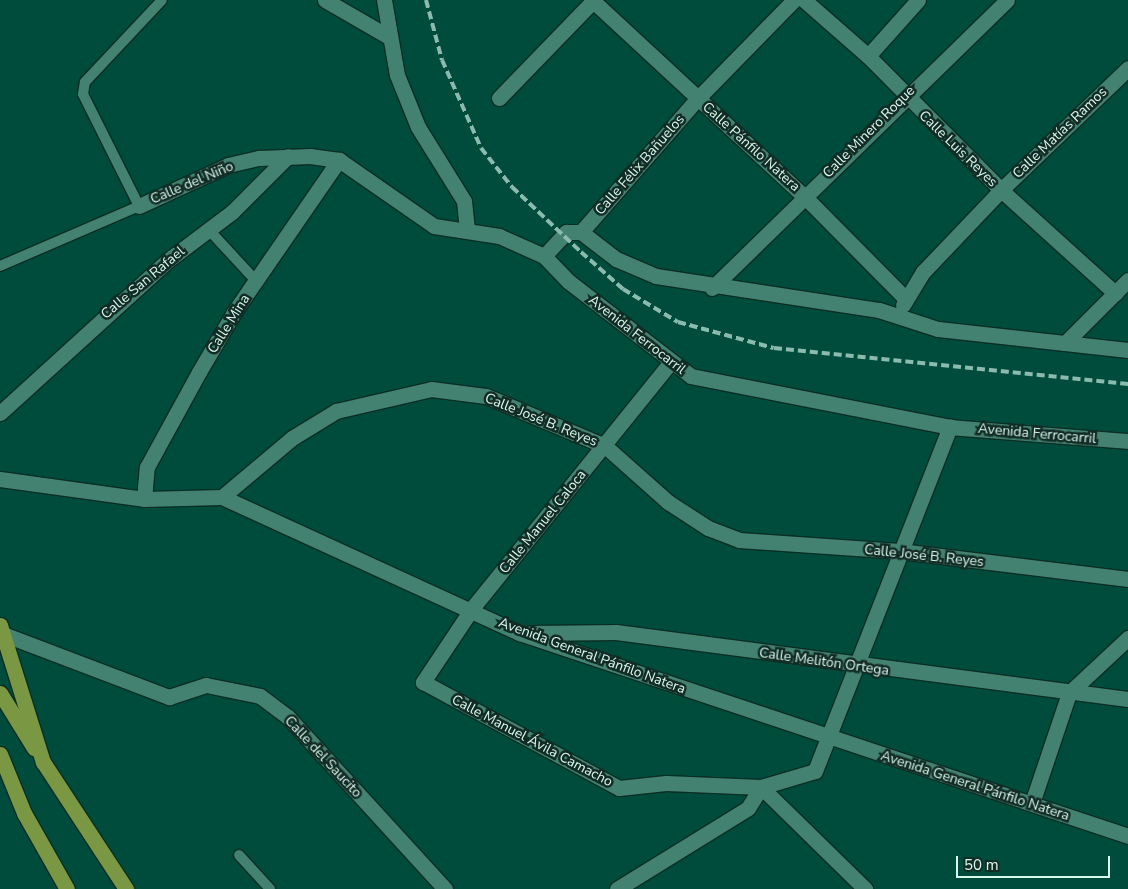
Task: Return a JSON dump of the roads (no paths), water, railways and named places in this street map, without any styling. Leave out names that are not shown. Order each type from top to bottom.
[{"type":"main road","points":[[2,630],[43,762]]},
{"type":"main road","points":[[0,693],[126,889]]},
{"type":"main road","points":[[0,754],[24,813],[67,889]]},
{"type":"street","points":[[325,0],[388,36]]},
{"type":"street","points":[[339,160],[434,226],[467,228],[464,201],[418,126],[388,36],[384,0]]},
{"type":"street","points":[[499,98],[593,0]]},
{"type":"street","name":"Calle Pánfilo Natera","points":[[593,0],[805,196],[905,298]]},
{"type":"street","name":"Calle Félix Bañuelos","points":[[581,232],[698,98],[794,0]]},
{"type":"street","name":"Calle Luis Reyes","points":[[804,0],[868,56],[904,97],[1001,190],[1115,293]]},
{"type":"street","points":[[868,56],[918,0]]},
{"type":"street","name":"Calle Minero Roque","points":[[712,288],[904,97],[1007,0]]},
{"type":"street","name":"Calle Matías Ramos","points":[[901,315],[905,298],[1001,190],[1128,68]]},
{"type":"street","name":"Calle del Niño","points":[[139,206],[228,166],[288,156],[339,160]]},
{"type":"street","name":"Calle San Rafael","points":[[0,413],[167,261],[208,230],[288,156]]},
{"type":"street","name":"Calle Mina","points":[[144,499],[147,467],[256,281],[339,160]]},
{"type":"street","name":"Avenida Ferrocarril","points":[[467,228],[544,256],[568,281],[670,363],[691,376],[771,395],[950,427],[1128,441]]},
{"type":"street","points":[[544,256],[566,232],[581,232],[616,259],[656,276],[712,288],[901,315],[938,329],[1128,350]]},
{"type":"street","points":[[1065,343],[1128,280]]},
{"type":"street","name":"Calle Manuel Caloca","points":[[471,610],[670,363]]},
{"type":"street","name":"Calle José B. Reyes","points":[[222,497],[292,438],[336,411],[431,389],[486,396],[605,446],[668,502],[708,528],[738,540],[900,551],[1128,579]]},
{"type":"street","points":[[617,889],[748,808],[761,787],[815,771],[853,666],[950,427]]},
{"type":"street","name":"Avenida General Pánfilo Natera","points":[[0,479],[144,499],[222,497],[519,633],[826,738],[1032,803],[1128,836]]},
{"type":"street","name":"Calle Manuel Ávila Camacho","points":[[471,610],[422,682],[619,788],[666,783],[761,787]]},
{"type":"street","name":"Calle del Saucito","points":[[2,630],[169,697],[206,685],[260,696],[288,717],[440,887]]},
{"type":"street","name":"Calle Melitón Ortega","points":[[519,633],[616,632],[853,666],[1128,699]]},
{"type":"street","points":[[1032,803],[1069,693],[1128,638]]},
{"type":"street","points":[[761,787],[865,889]]},
{"type":"lane","points":[[139,206],[83,94],[85,82],[162,0]]},
{"type":"lane","name":"Calle del Niño","points":[[0,266],[139,206]]},
{"type":"lane","points":[[208,230],[256,281]]},
{"type":"lane","points":[[239,855],[270,889]]},
{"type":"railway","points":[[426,0],[442,60],[481,148],[512,187],[581,252],[623,289],[678,322],[774,348],[1128,384]]}]
